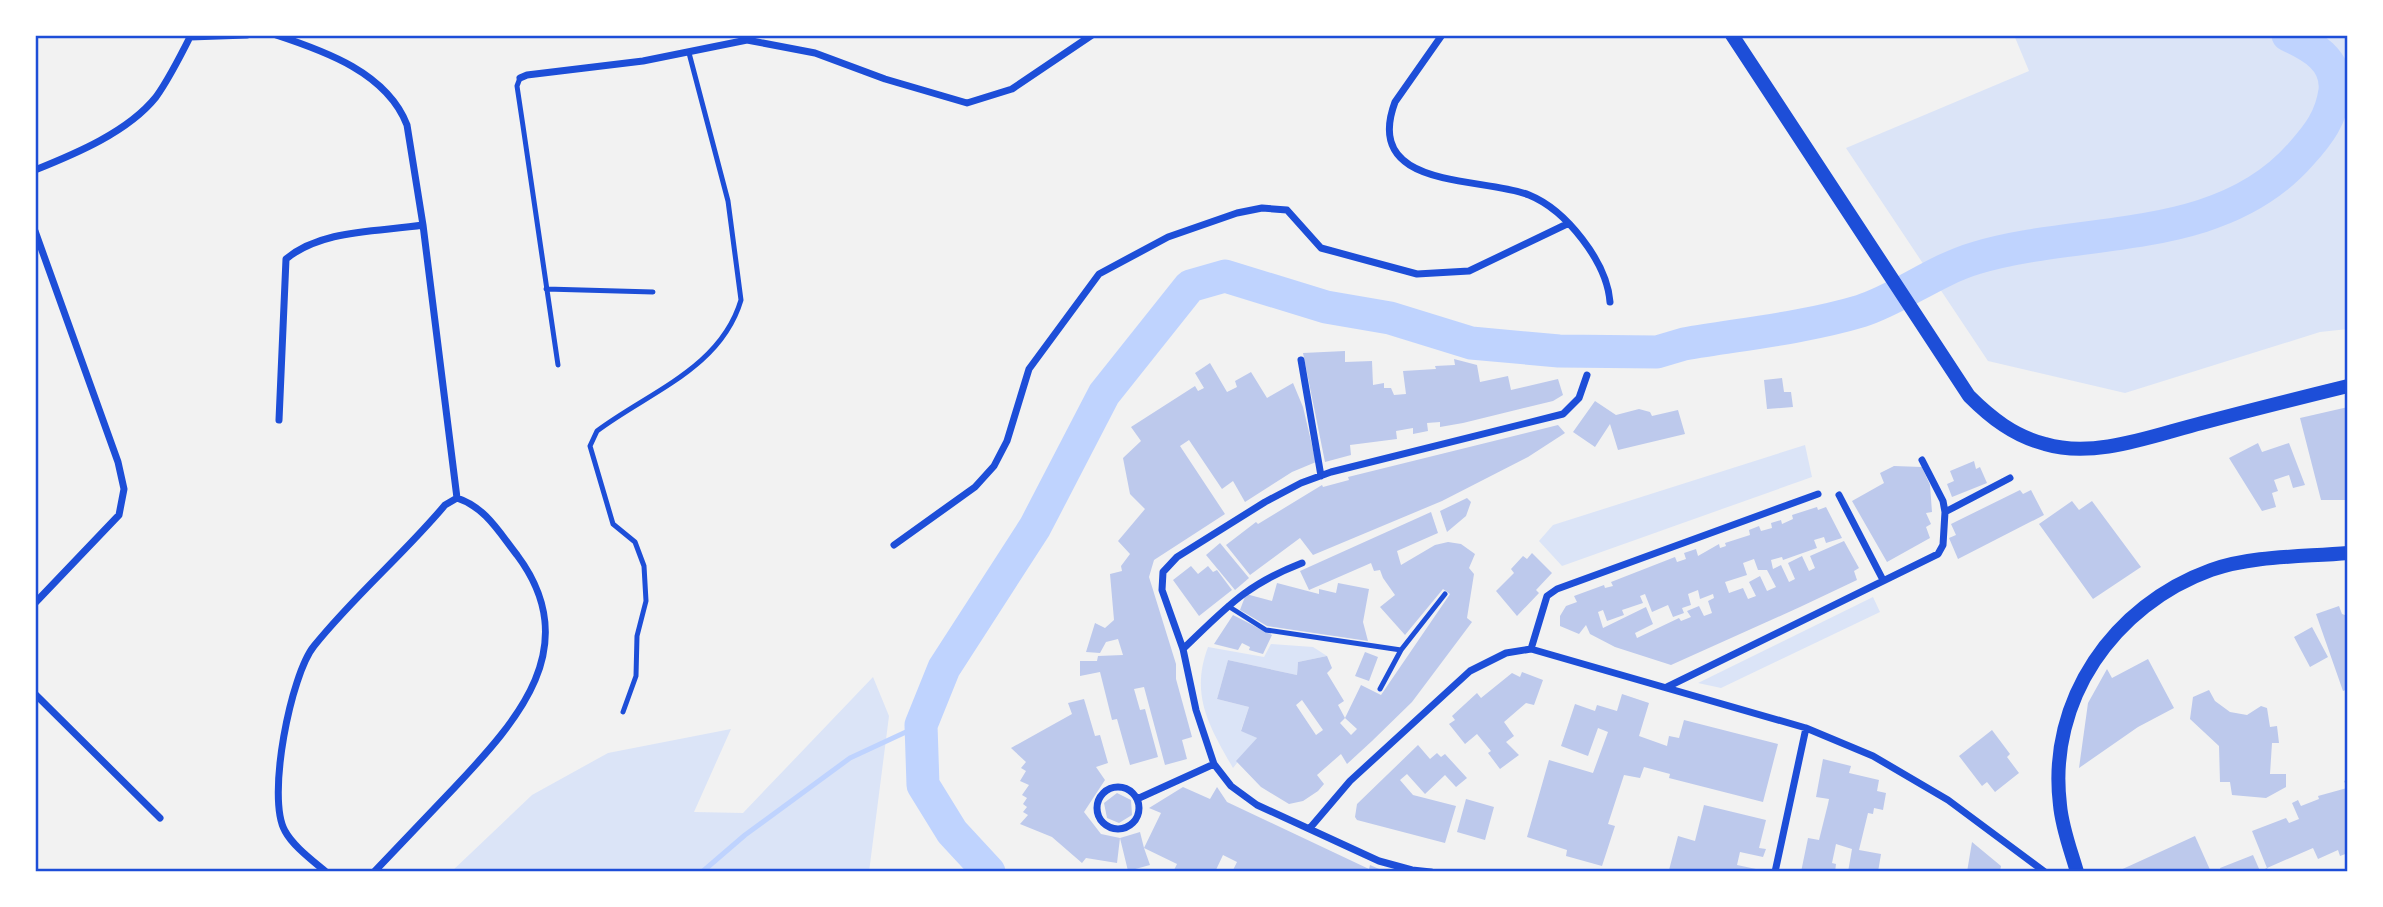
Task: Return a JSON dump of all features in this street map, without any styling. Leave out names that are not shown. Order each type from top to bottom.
[{"type":"main road","points":[[1732,35],[1969,396],[1991,418],[2017,434],[2046,445],[2081,449],[2123,442],[2348,386]]},
{"type":"main road","points":[[2077,872],[2060,807],[2060,748],[2067,717],[2081,682],[2107,641],[2137,610],[2172,586],[2213,569],[2241,562],[2348,553]]},
{"type":"street","points":[[35,170],[105,136],[133,118],[155,97],[190,36],[247,35]]},
{"type":"street","points":[[276,35],[331,53],[392,96],[407,125],[423,225],[457,498]]},
{"type":"street","points":[[520,78],[689,53],[747,40],[815,53],[885,79],[967,103],[1012,89],[1092,35]]},
{"type":"street","points":[[1442,35],[1395,102],[1391,114],[1392,140],[1398,152],[1408,163],[1429,176],[1528,194],[1567,224],[1587,245],[1605,273],[1610,302]]},
{"type":"street","points":[[894,545],[975,487],[994,466],[1007,441],[1029,369],[1099,274],[1168,237],[1237,213],[1262,208],[1287,210],[1321,248],[1417,274],[1469,271],[1567,224]]},
{"type":"street","points":[[279,420],[286,259],[297,250],[340,236],[423,225]]},
{"type":"street","points":[[35,231],[118,462],[124,489],[120,515],[35,603]]},
{"type":"street","points":[[1301,360],[1321,476]]},
{"type":"street","points":[[1431,872],[1379,861],[1257,805],[1231,786],[1214,764],[1196,710],[1183,649],[1162,590],[1163,572],[1178,557],[1265,502],[1321,476],[1563,414],[1579,398],[1587,375]]},
{"type":"street","points":[[1666,687],[1938,554],[1943,545],[1945,512],[1943,501],[1922,460]]},
{"type":"street","points":[[1945,512],[2010,478]]},
{"type":"street","points":[[1531,649],[1547,596],[1557,589],[1818,494]]},
{"type":"street","points":[[1839,495],[1883,580]]},
{"type":"street","points":[[326,872],[285,831],[280,818],[279,764],[294,685],[312,647],[445,505],[457,498],[473,503],[488,517],[532,575],[545,613],[541,663],[526,704],[489,751],[374,872]]},
{"type":"street","points":[[1183,649],[1228,606],[1267,577],[1301,563]]},
{"type":"street","points":[[1310,828],[1349,781],[1470,671],[1506,653],[1531,649],[1806,728],[1873,756],[1948,800],[2045,872]]},
{"type":"street","points":[[35,694],[160,818]]},
{"type":"street","points":[[1775,872],[1806,728]]},
{"type":"street","points":[[1137,799],[1214,764]]},
{"type":"street","points":[[1120,788],[1137,799],[1137,818],[1127,827],[1108,826],[1099,816],[1099,802],[1107,791],[1120,788]]},
{"type":"lane","points":[[623,712],[636,676],[637,636],[646,601],[643,566],[635,542],[612,524],[590,446],[597,431],[698,365],[717,349],[737,315],[741,300],[728,201],[712,129],[689,53]]},
{"type":"lane","points":[[520,78],[517,86],[558,365]]},
{"type":"lane","points":[[546,289],[653,292]]},
{"type":"lane","points":[[1380,690],[1401,650],[1445,594]]},
{"type":"lane","points":[[1228,606],[1266,630],[1401,650]]},
{"type":"shaded area","points":[[2014,35],[2348,35],[2348,329],[2320,332],[2125,393],[1988,361],[1846,148],[2029,71]]},
{"type":"shaded area","points":[[1805,445],[1812,477],[1562,566],[1539,541],[1553,525]]},
{"type":"shaded area","points":[[1873,597],[1880,612],[1721,688],[1698,683]]},
{"type":"shaded area","points":[[1271,644],[1313,647],[1327,656],[1298,662],[1297,675],[1228,660],[1217,699],[1249,707],[1241,730],[1257,738],[1233,768],[1216,738],[1205,710],[1201,680],[1208,647],[1264,657]]},
{"type":"shaded area","points":[[873,677],[889,716],[869,872],[451,872],[532,795],[608,753],[731,729],[694,812],[743,813]]},
{"type":"building","points":[[1345,351],[1345,362],[1372,361],[1373,385],[1384,383],[1384,388],[1391,388],[1394,395],[1406,394],[1403,371],[1455,365],[1454,359],[1477,365],[1480,382],[1508,376],[1511,390],[1558,379],[1563,395],[1553,401],[1463,423],[1440,427],[1440,422],[1427,423],[1428,431],[1413,434],[1413,428],[1396,431],[1397,439],[1350,445],[1351,455],[1325,462],[1303,353]]},
{"type":"building","points":[[1210,363],[1227,392],[1237,387],[1235,381],[1251,372],[1267,398],[1293,383],[1303,407],[1316,462],[1292,472],[1245,502],[1233,481],[1222,489],[1189,440],[1180,446],[1225,514],[1154,560],[1149,577],[1176,664],[1176,679],[1192,737],[1182,740],[1187,759],[1165,765],[1144,687],[1134,689],[1140,710],[1145,709],[1158,757],[1130,765],[1117,719],[1112,720],[1100,672],[1080,676],[1080,661],[1097,661],[1098,656],[1123,655],[1118,639],[1106,642],[1100,653],[1086,652],[1095,623],[1105,628],[1114,620],[1110,574],[1122,571],[1121,566],[1130,554],[1118,541],[1145,509],[1130,494],[1123,458],[1141,441],[1131,427],[1195,386],[1198,391],[1204,388],[1195,373]]},
{"type":"building","points":[[1782,378],[1784,392],[1791,392],[1793,407],[1767,409],[1764,380]]},
{"type":"building","points":[[1595,401],[1616,415],[1639,409],[1650,412],[1652,416],[1678,410],[1685,434],[1618,450],[1610,424],[1595,447],[1573,432]]},
{"type":"building","points":[[2348,407],[2348,500],[2321,500],[2300,418]]},
{"type":"building","points":[[1558,425],[1565,433],[1528,457],[1442,501],[1313,555],[1300,538],[1250,575],[1226,545],[1256,522],[1258,524],[1322,485],[1323,487],[1349,480],[1348,477]]},
{"type":"building","points":[[2258,443],[2262,452],[2289,443],[2305,485],[2293,488],[2289,475],[2274,480],[2278,491],[2272,493],[2276,507],[2262,511],[2229,458]]},
{"type":"building","points":[[1974,461],[1976,469],[1980,467],[1987,483],[1952,497],[1947,484],[1954,481],[1950,471]]},
{"type":"building","points":[[1894,466],[1922,467],[1930,485],[1932,512],[1926,513],[1931,524],[1926,527],[1930,538],[1887,562],[1852,501],[1884,483],[1880,473]]},
{"type":"building","points":[[2020,490],[2023,494],[2031,490],[2044,515],[1958,559],[1949,538],[1956,535],[1951,524]]},
{"type":"building","points":[[1467,498],[1471,502],[1466,516],[1447,532],[1440,511]]},
{"type":"building","points":[[2072,501],[2079,510],[2092,501],[2141,567],[2093,599],[2039,524]]},
{"type":"building","points":[[1826,507],[1842,538],[1826,543],[1824,537],[1814,540],[1817,548],[1783,560],[1782,557],[1771,560],[1773,569],[1781,565],[1789,582],[1795,579],[1788,563],[1802,556],[1809,571],[1815,568],[1810,556],[1844,541],[1859,568],[1854,571],[1857,580],[1671,665],[1615,647],[1590,634],[1586,625],[1579,634],[1560,626],[1560,616],[1566,606],[1577,602],[1574,596],[1604,585],[1605,588],[1613,586],[1611,582],[1675,557],[1677,562],[1686,559],[1684,553],[1696,549],[1698,556],[1719,544],[1720,548],[1726,546],[1725,543],[1750,535],[1749,530],[1759,526],[1761,531],[1772,528],[1771,523],[1781,520],[1782,524],[1793,519],[1792,515]],"holes":[[[1754,559],[1758,570],[1767,570],[1776,587],[1767,591],[1760,576],[1749,582],[1756,596],[1748,599],[1743,588],[1729,593],[1725,582],[1747,575],[1743,563]],[[1698,590],[1700,599],[1713,594],[1714,598],[1708,601],[1712,613],[1704,616],[1699,606],[1687,611],[1691,617],[1681,621],[1679,618],[1637,638],[1635,633],[1653,624],[1646,607],[1603,628],[1598,612],[1603,610],[1607,621],[1624,615],[1622,610],[1643,603],[1640,596],[1645,594],[1652,612],[1668,605],[1673,617],[1684,613],[1682,608],[1691,605],[1688,594]]]},
{"type":"building","points":[[1431,512],[1438,533],[1397,551],[1401,565],[1435,545],[1448,542],[1461,544],[1475,554],[1469,568],[1474,574],[1467,618],[1472,622],[1412,702],[1347,764],[1341,754],[1317,775],[1324,784],[1318,791],[1303,801],[1289,804],[1261,787],[1236,761],[1257,738],[1241,731],[1249,707],[1217,699],[1228,660],[1297,675],[1298,662],[1327,656],[1332,668],[1327,673],[1344,701],[1338,705],[1345,718],[1361,685],[1381,695],[1450,594],[1443,589],[1405,635],[1380,607],[1395,595],[1380,570],[1374,571],[1371,563],[1309,590],[1300,571]],"holes":[[[1302,700],[1323,730],[1316,735],[1296,705]],[[1345,718],[1357,729],[1351,735],[1340,723]]]},
{"type":"building","points":[[1220,543],[1249,578],[1235,590],[1206,555]]},
{"type":"building","points":[[1532,553],[1552,573],[1536,590],[1539,593],[1517,616],[1496,591],[1514,573],[1511,569],[1523,556],[1527,559]]},
{"type":"building","points":[[1191,566],[1198,574],[1208,566],[1213,572],[1217,570],[1232,590],[1199,616],[1173,580]]},
{"type":"building","points":[[1277,583],[1319,594],[1319,589],[1336,593],[1338,583],[1369,589],[1363,622],[1368,641],[1267,626],[1240,610],[1246,594],[1272,601]]},
{"type":"building","points":[[2339,606],[2342,614],[2348,616],[2348,689],[2343,691],[2316,614]]},
{"type":"building","points":[[1233,615],[1272,635],[1263,654],[1249,650],[1250,647],[1242,643],[1238,650],[1214,644]]},
{"type":"building","points":[[2312,627],[2328,657],[2310,667],[2294,637]]},
{"type":"building","points":[[1365,652],[1378,657],[1369,681],[1355,676]]},
{"type":"building","points":[[2148,659],[2174,708],[2138,727],[2079,768],[2088,703],[2107,669],[2112,678]]},
{"type":"building","points":[[1522,672],[1543,680],[1534,705],[1526,703],[1504,722],[1514,736],[1506,742],[1519,755],[1500,769],[1488,753],[1491,751],[1477,734],[1465,744],[1449,724],[1455,720],[1452,716],[1477,693],[1481,698],[1512,673],[1520,677]]},
{"type":"building","points":[[2209,690],[2215,701],[2230,712],[2247,715],[2261,706],[2267,708],[2270,727],[2277,726],[2279,743],[2272,743],[2270,774],[2286,774],[2286,787],[2266,798],[2232,795],[2230,782],[2220,782],[2219,746],[2190,719],[2193,697]]},
{"type":"building","points":[[1622,694],[1649,703],[1639,736],[1667,746],[1669,736],[1679,738],[1684,720],[1778,744],[1763,802],[1669,778],[1670,774],[1644,767],[1640,778],[1624,775],[1608,824],[1615,826],[1602,866],[1566,856],[1567,850],[1527,837],[1549,760],[1593,773],[1608,732],[1598,728],[1588,756],[1561,746],[1575,704],[1595,711],[1597,705],[1617,711]]},
{"type":"building","points":[[1084,699],[1095,736],[1100,735],[1108,763],[1096,767],[1105,780],[1084,812],[1101,834],[1120,838],[1117,863],[1086,858],[1082,863],[1052,837],[1020,824],[1028,815],[1023,812],[1027,807],[1023,804],[1027,798],[1022,795],[1029,785],[1020,781],[1026,771],[1021,768],[1026,762],[1011,748],[1072,714],[1068,703]]},
{"type":"building","points":[[1992,730],[2010,754],[2007,757],[2019,773],[1995,792],[1987,782],[1982,786],[1959,756]]},
{"type":"building","points":[[1418,745],[1430,759],[1437,753],[1441,757],[1445,754],[1467,778],[1456,787],[1445,775],[1425,794],[1407,774],[1400,780],[1413,795],[1456,806],[1445,843],[1357,820],[1355,817],[1357,804]]},
{"type":"building","points":[[1823,759],[1851,766],[1849,773],[1879,780],[1877,791],[1886,793],[1883,810],[1874,808],[1873,814],[1868,813],[1859,850],[1881,854],[1878,872],[1848,872],[1852,849],[1836,844],[1832,863],[1836,864],[1835,872],[1801,872],[1808,838],[1819,840],[1829,799],[1816,797]]},
{"type":"building","points":[[2348,779],[2348,853],[2340,856],[2338,850],[2318,859],[2313,848],[2267,868],[2252,831],[2286,818],[2289,823],[2299,819],[2292,803],[2298,800],[2301,806],[2319,799],[2318,796],[2347,788],[2344,781]]},
{"type":"building","points":[[1183,787],[1210,799],[1217,787],[1227,802],[1369,869],[1370,865],[1386,872],[1232,872],[1237,862],[1223,855],[1215,872],[1173,872],[1177,864],[1144,848],[1161,813],[1149,808]]},
{"type":"building","points":[[1117,793],[1131,800],[1132,815],[1119,823],[1107,818],[1104,803]]},
{"type":"building","points":[[1466,799],[1494,807],[1485,840],[1457,832]]},
{"type":"building","points":[[1704,805],[1766,820],[1759,848],[1766,849],[1763,857],[1740,852],[1737,865],[1756,869],[1755,872],[1669,870],[1678,836],[1695,841]]},
{"type":"building","points":[[1140,832],[1150,865],[1128,871],[1120,838]]},
{"type":"building","points":[[2195,836],[2211,872],[2116,872]]},
{"type":"building","points":[[1972,842],[2001,866],[2000,872],[1967,872]]},
{"type":"building","points":[[2253,855],[2260,871],[2267,868],[2269,872],[2221,872],[2220,868]]},
{"type":"waterway","points":[[989,872],[952,832],[923,785],[921,725],[944,668],[1035,527],[1104,394],[1190,286],[1225,276],[1326,307],[1390,318],[1471,343],[1559,351],[1657,352],[1684,344],[1817,322],[1875,306],[1976,258],[2017,248],[2148,229],[2191,219],[2231,205],[2268,184],[2301,154],[2319,132],[2331,109],[2335,91],[2335,80],[2328,63],[2314,49],[2288,35]]},
{"type":"waterway","points":[[702,872],[745,835],[850,758],[921,725]]}]
